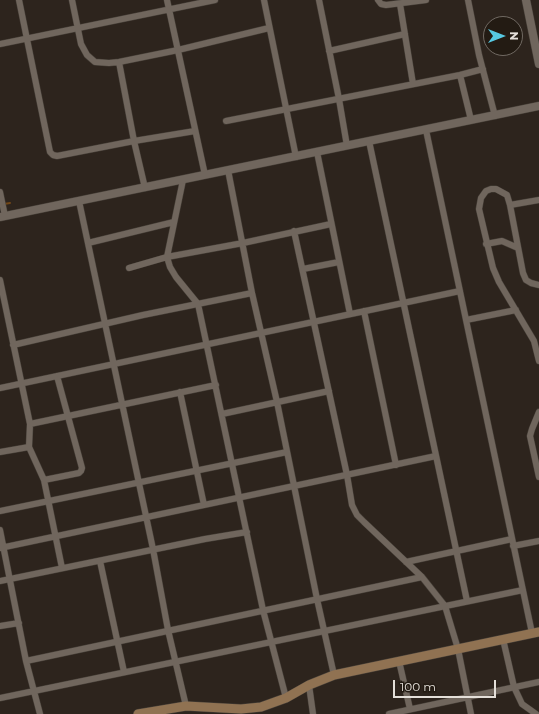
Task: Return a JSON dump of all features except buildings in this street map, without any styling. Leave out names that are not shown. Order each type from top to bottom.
[{"type":"main road","points":[[138,714],[161,712],[186,706],[241,709],[261,708],[334,675],[535,633]]},
{"type":"street","points":[[19,0],[50,152],[53,155],[57,156],[195,131]]},
{"type":"street","points":[[72,0],[80,44],[87,55],[95,62],[118,62],[178,50],[269,28]]},
{"type":"street","points":[[167,0],[205,175]]},
{"type":"street","points":[[0,44],[215,0]]},
{"type":"street","points":[[264,0],[296,156]]},
{"type":"street","points":[[319,0],[348,146]]},
{"type":"street","points":[[378,0],[381,4],[386,5],[426,0]]},
{"type":"street","points":[[468,0],[495,116]]},
{"type":"street","points":[[526,0],[539,61]]},
{"type":"street","points":[[400,4],[413,84]]},
{"type":"street","points":[[329,51],[405,34]]},
{"type":"street","points":[[118,62],[145,188]]},
{"type":"street","points":[[226,121],[460,75],[483,69]]},
{"type":"street","points":[[460,75],[471,120]]},
{"type":"street","points":[[0,192],[2,217],[539,106]]},
{"type":"street","points":[[426,130],[513,546],[535,633]]},
{"type":"street","points":[[369,142],[467,601]]},
{"type":"street","points":[[317,152],[350,314]]},
{"type":"street","points":[[228,170],[252,293],[277,402],[334,675]]},
{"type":"street","points":[[183,180],[167,257],[170,267],[176,277],[198,304],[263,610],[286,698]]},
{"type":"street","points":[[539,285],[526,280],[523,273],[507,195],[496,189],[491,189],[481,198],[479,208],[486,244],[495,275],[534,341],[539,361]]},
{"type":"street","points":[[510,205],[539,200]]},
{"type":"street","points":[[79,201],[153,549],[168,630],[186,706]]},
{"type":"street","points":[[88,243],[174,222]]},
{"type":"street","points":[[129,268],[167,257],[243,244],[294,231],[332,224]]},
{"type":"street","points":[[294,231],[347,475],[352,505],[357,515],[422,577],[445,606],[458,649],[471,714]]},
{"type":"street","points":[[486,244],[502,241],[518,248]]},
{"type":"street","points":[[302,269],[339,262]]},
{"type":"street","points":[[0,280],[30,424],[29,447],[44,480],[62,568]]},
{"type":"street","points":[[0,388],[460,291]]},
{"type":"street","points":[[13,345],[252,293]]},
{"type":"street","points":[[466,320],[516,310]]},
{"type":"street","points":[[364,311],[396,465]]},
{"type":"street","points":[[44,480],[79,473],[82,468],[57,376]]},
{"type":"street","points":[[30,424],[216,385]]},
{"type":"street","points":[[222,414],[329,391]]},
{"type":"street","points":[[180,392],[204,505]]},
{"type":"street","points":[[539,412],[530,436],[539,477]]},
{"type":"street","points":[[0,452],[29,447]]},
{"type":"street","points":[[0,511],[287,452]]},
{"type":"street","points":[[2,548],[436,456]]},
{"type":"street","points":[[0,530],[2,548],[10,579],[26,660],[40,714]]},
{"type":"street","points":[[0,581],[153,549],[247,532]]},
{"type":"street","points":[[406,562],[512,539]]},
{"type":"street","points":[[513,546],[539,541]]},
{"type":"street","points":[[100,561],[116,642],[124,672]]},
{"type":"street","points":[[26,660],[422,577]]},
{"type":"street","points":[[0,698],[523,590]]},
{"type":"street","points":[[0,626],[19,623]]},
{"type":"street","points":[[503,639],[514,687],[522,704],[536,714]]},
{"type":"street","points":[[399,661],[410,709]]},
{"type":"street","points":[[389,714],[539,682]]},
{"type":"street","points":[[309,685],[313,714]]},
{"type":"waterway","points":[[4,204],[10,203]]}]
